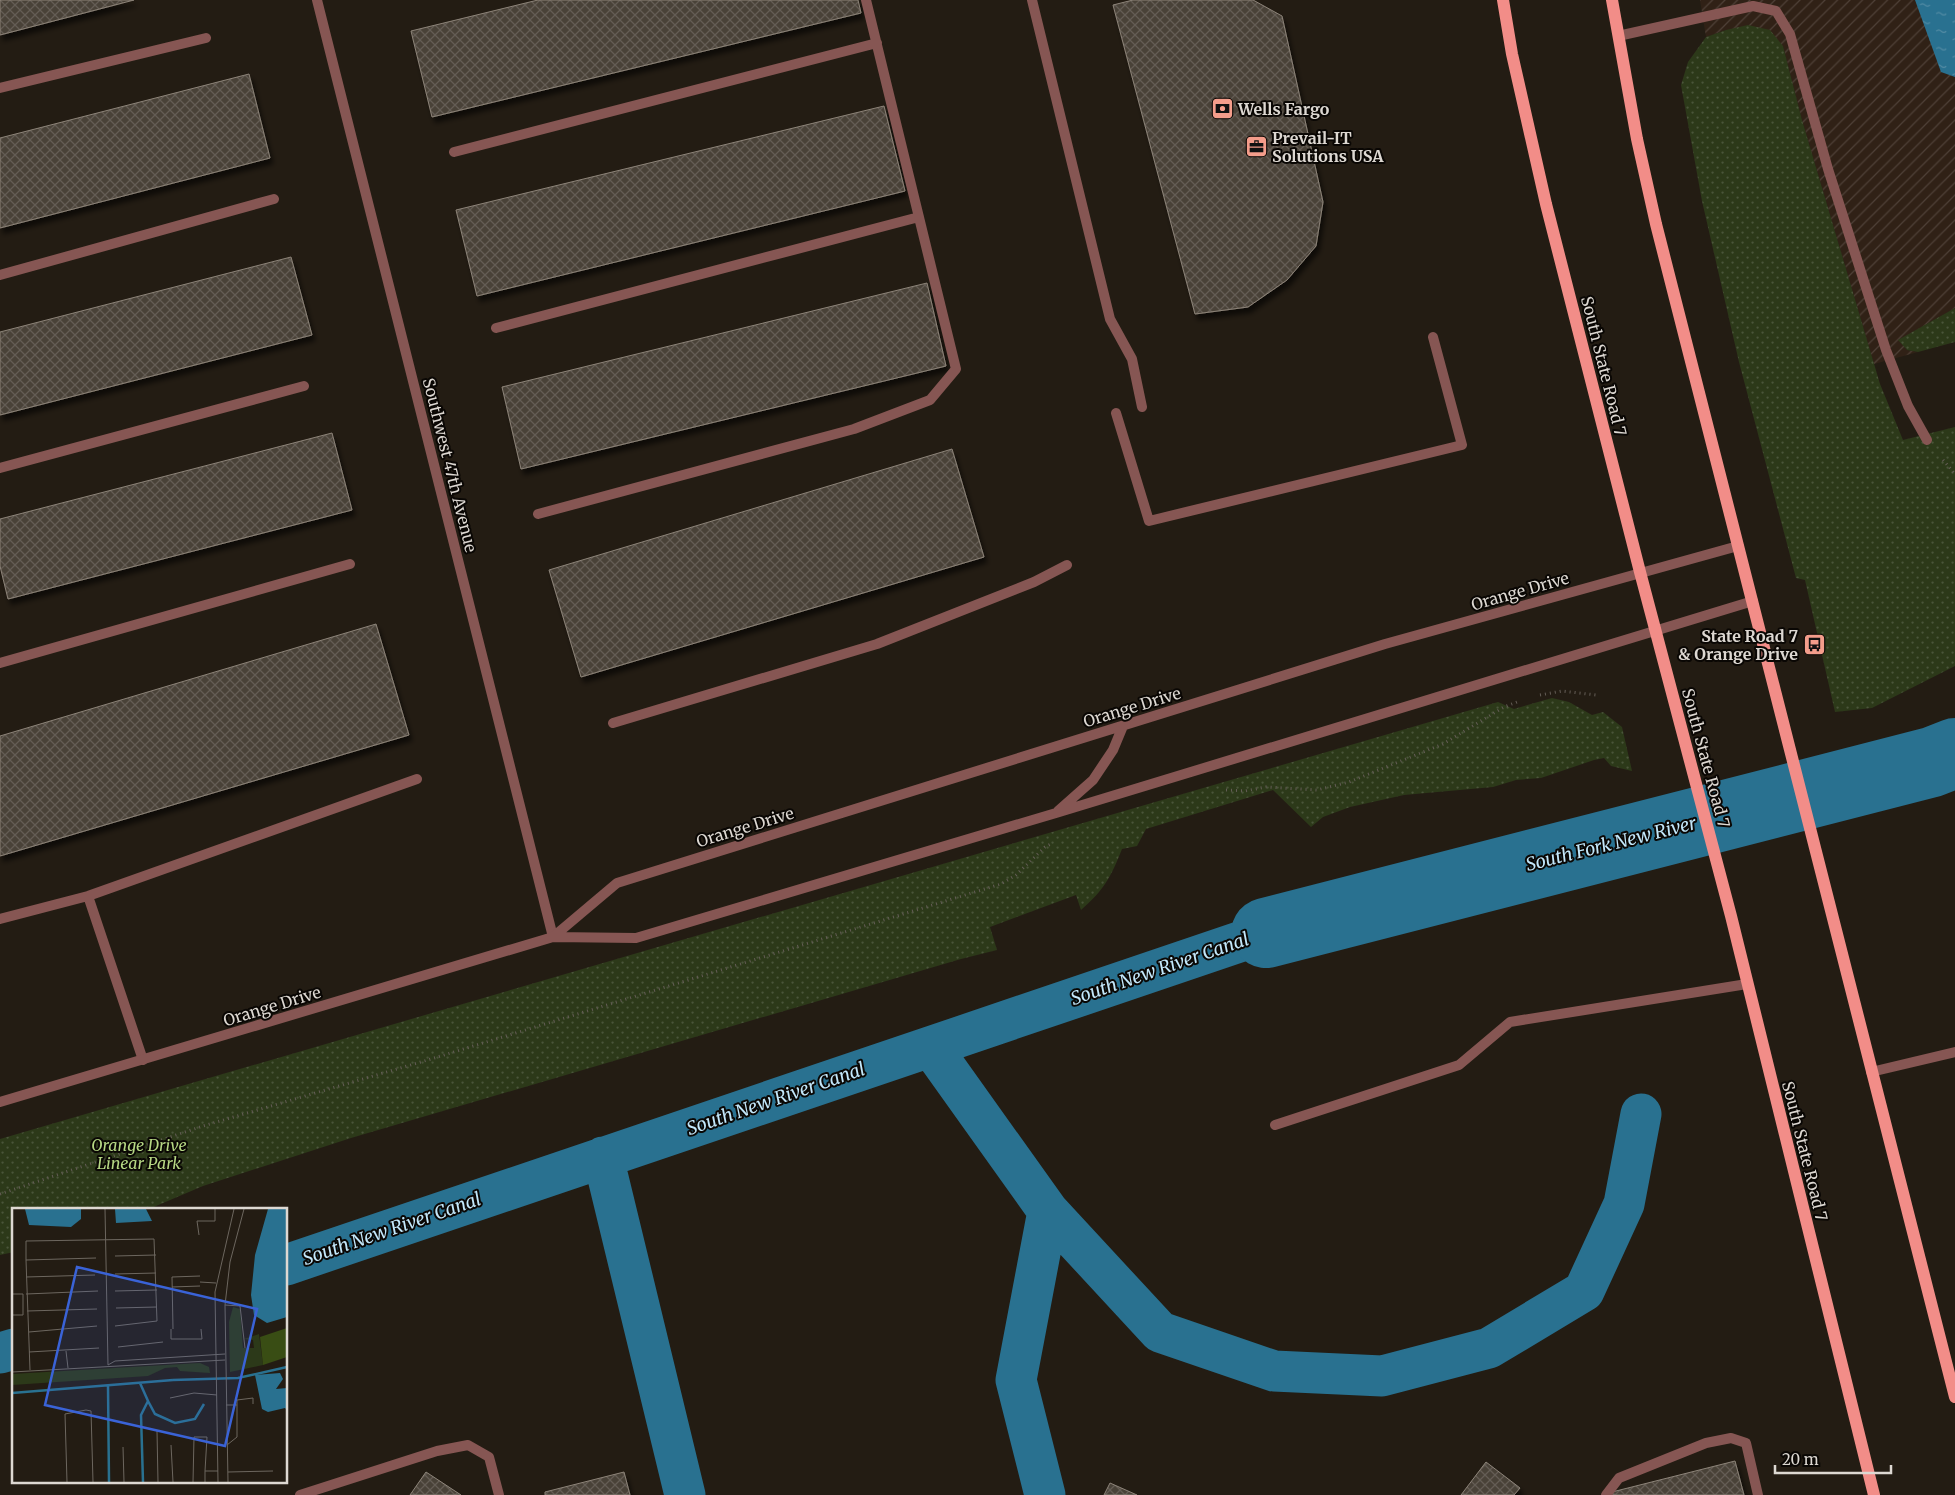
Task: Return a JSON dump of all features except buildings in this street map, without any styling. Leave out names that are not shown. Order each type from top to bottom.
[{"type":"main road","name":"South State Road 7","points":[[1503,0],[1512,54],[1546,204],[1682,734],[1731,916],[1874,1495]]},
{"type":"main road","points":[[1612,0],[1637,139],[1654,214],[1955,1397]]},
{"type":"street","name":"Southwest 47th Avenue","points":[[317,0],[553,937]]},
{"type":"street","points":[[538,514],[854,429],[930,400],[956,369],[866,0]]},
{"type":"street","points":[[1032,0],[1110,318],[1132,359],[1142,407]]},
{"type":"street","points":[[1618,36],[1753,6],[1776,12],[1790,34],[1828,169],[1886,350],[1908,406],[1927,440]]},
{"type":"street","points":[[0,88],[206,38]]},
{"type":"street","points":[[454,152],[876,43]]},
{"type":"street","points":[[0,275],[274,199]]},
{"type":"street","points":[[496,328],[919,217]]},
{"type":"street","points":[[1116,413],[1149,521],[1158,519],[1462,445],[1433,337]]},
{"type":"street","points":[[0,468],[304,386]]},
{"type":"street","name":"Orange Drive","points":[[553,937],[617,883],[1386,644],[1738,546]]},
{"type":"street","points":[[0,663],[350,564]]},
{"type":"street","points":[[614,723],[877,644],[1034,582],[1067,565]]},
{"type":"street","name":"Orange Drive","points":[[0,1102],[553,937],[636,938],[1056,814],[1655,629],[1753,601]]},
{"type":"street","points":[[1056,814],[1093,780],[1113,750],[1123,726]]},
{"type":"street","points":[[0,919],[88,896],[416,778]]},
{"type":"street","points":[[88,896],[143,1060]]},
{"type":"street","points":[[1275,1125],[1459,1065],[1510,1022],[1747,984]]},
{"type":"street","points":[[1871,1072],[1955,1052]]},
{"type":"street","points":[[1606,1495],[1619,1478],[1706,1443],[1730,1438],[1746,1443],[1758,1495]]},
{"type":"street","points":[[300,1495],[437,1451],[468,1445],[489,1457],[499,1495]]},
{"type":"path","points":[[1531,698],[1562,691],[1596,695]]},
{"type":"path","points":[[1218,792],[1227,790],[1245,791],[1266,787],[1317,790],[1349,782],[1443,744],[1504,707],[1522,701]]},
{"type":"path","points":[[0,1194],[203,1126],[1001,884],[1016,875],[1045,847],[1057,840]]},
{"type":"shaded area","points":[[1700,0],[1955,0],[1955,308],[1899,340],[1907,350],[1918,352],[1874,364],[1802,120],[1783,46],[1726,30],[1706,37]]},
{"type":"green space","points":[[1748,25],[1770,30],[1783,46],[1802,120],[1880,384],[1903,440],[1955,427],[1955,666],[1872,708],[1835,712],[1805,580],[1796,578],[1739,362],[1702,201],[1681,85],[1688,62],[1706,37]]},
{"type":"green space","points":[[1955,308],[1955,342],[1918,352],[1907,350],[1898,340]]},
{"type":"green space","name":"Orange Drive Linear Park","points":[[1552,698],[1569,702],[1592,715],[1603,712],[1622,727],[1632,771],[1611,766],[1604,758],[1541,778],[1516,780],[1493,787],[1404,795],[1350,807],[1323,817],[1311,827],[1273,790],[1146,829],[1137,846],[1122,849],[1106,882],[1096,896],[1081,910],[1076,895],[990,927],[997,950],[351,1138],[203,1186],[151,1208],[12,1208],[12,1252],[0,1255],[0,1139],[1498,702],[1514,709]]},
{"type":"water","points":[[1915,0],[1955,0],[1955,77],[1941,72]]},
{"type":"waterway","name":"South Fork New River","points":[[1266,933],[1932,762],[1955,753]]},
{"type":"waterway","name":"South New River Canal","points":[[288,1264],[1266,933]]},
{"type":"waterway","points":[[931,1047],[1048,1211],[1016,1380],[1045,1495]]},
{"type":"waterway","points":[[1048,1211],[1160,1332],[1274,1371],[1382,1376],[1489,1348],[1584,1291],[1624,1204],[1641,1114]]},
{"type":"waterway","points":[[603,1157],[685,1495]]},
{"type":"waterway","name":"South New River Canal","points":[[0,1353],[12,1350]]},
{"type":"place","name":"Wells Fargo","points":[[1222,109]]},
{"type":"place","name":"Prevail-IT Solutions USA","points":[[1256,147]]},
{"type":"place","name":"State Road 7 & Orange Drive","points":[[1814,645]]}]
